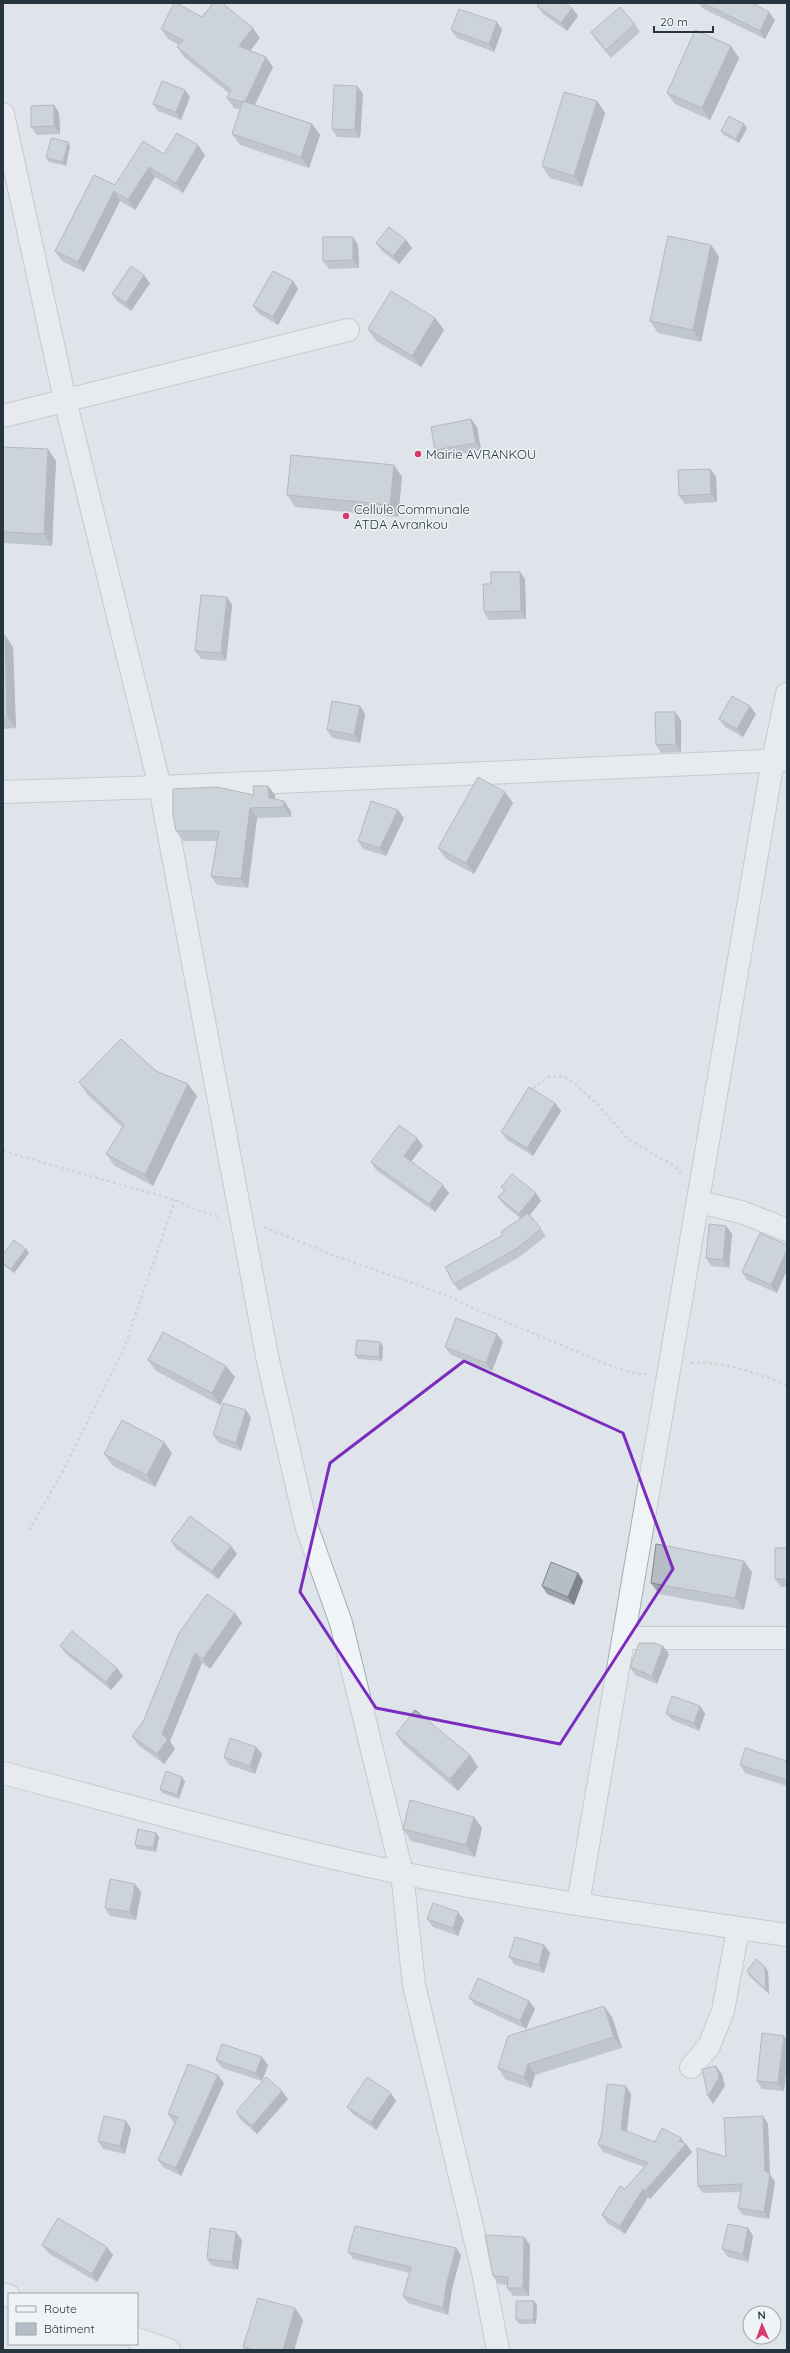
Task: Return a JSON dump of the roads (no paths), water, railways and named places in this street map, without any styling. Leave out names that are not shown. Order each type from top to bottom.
[{"type":"street","points":[[3,114],[65,400],[160,787],[268,1361],[306,1525],[341,1623],[402,1873],[414,1985],[483,2272],[498,2350]]},
{"type":"street","points":[[3,416],[348,330]]},
{"type":"street","points":[[578,1904],[699,1202],[780,760],[787,694]]},
{"type":"street","points":[[3,792],[160,787],[780,760]]},
{"type":"street","points":[[699,1202],[741,1212],[787,1230]]},
{"type":"street","points":[[625,1638],[787,1638]]},
{"type":"street","points":[[3,1773],[208,1826],[402,1873],[578,1904],[738,1929],[787,1935]]},
{"type":"street","points":[[692,2067],[709,2046],[723,2011],[738,1929]]},
{"type":"street","points":[[138,2339],[169,2350]]},
{"type":"place","name":"Mairie AVRANKOU","points":[[418,454]]},
{"type":"place","name":"Cellule Communale ATDA Avrankou","points":[[346,516]]}]
